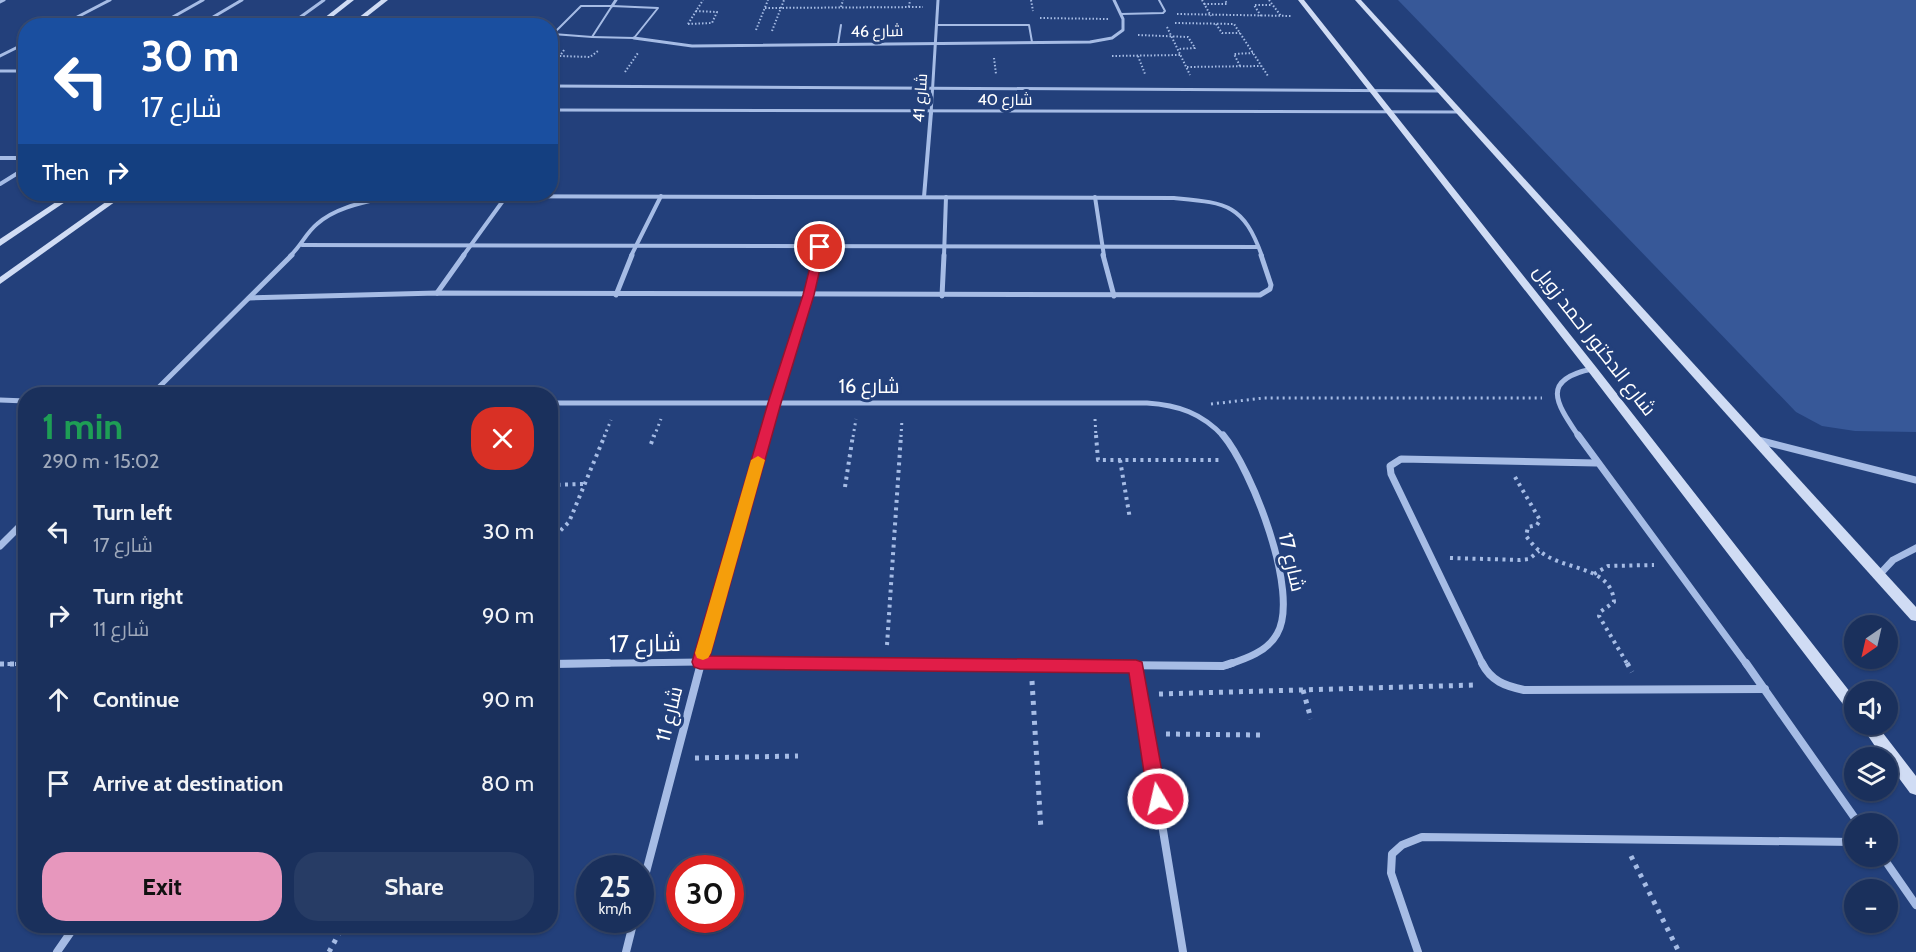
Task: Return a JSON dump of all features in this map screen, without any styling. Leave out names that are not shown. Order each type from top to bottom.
[{"type":"street","points":[[75,18],[110,0]]},
{"type":"street","points":[[171,18],[203,0]]},
{"type":"street","points":[[212,18],[242,0]]},
{"type":"street","points":[[299,18],[324,0]]},
{"type":"street","points":[[327,18],[351,0]]},
{"type":"street","points":[[361,18],[385,0]]},
{"type":"street","points":[[612,6],[616,0]]},
{"type":"street","name":"شارع 41","points":[[924,197],[932,112],[938,0]]},
{"type":"street","points":[[1114,0],[1123,19],[1123,30],[1119,34]]},
{"type":"street","name":"شارع الدكتور احمد زويل","points":[[1301,0],[1592,369],[1844,695]]},
{"type":"street","points":[[1358,0],[1916,616]]},
{"type":"street","name":"شارع 46","points":[[634,38],[675,45],[749,46],[935,42],[1090,42],[1119,34]]},
{"type":"street","points":[[0,56],[18,47]]},
{"type":"street","points":[[0,71],[18,70]]},
{"type":"street","name":"شارع 40","points":[[558,86],[1441,91]]},
{"type":"street","name":"شارع 40","points":[[558,110],[1460,112]]},
{"type":"street","points":[[0,158],[18,158]]},
{"type":"street","points":[[0,184],[18,173]]},
{"type":"street","points":[[616,295],[635,247],[661,196]]},
{"type":"street","points":[[249,298],[436,293],[1226,296],[1266,293],[1271,285],[1258,247],[1243,217],[1220,203],[1095,197],[558,197]]},
{"type":"street","points":[[942,296],[946,197]]},
{"type":"street","points":[[1095,197],[1101,247],[1114,296]]},
{"type":"street","points":[[0,243],[63,201]]},
{"type":"street","points":[[0,281],[112,201]]},
{"type":"street","points":[[159,387],[302,245],[305,236],[316,225],[331,216],[370,201]]},
{"type":"street","points":[[436,293],[474,244],[503,201]]},
{"type":"street","points":[[302,245],[1258,247]]},
{"type":"street","name":"شارع 11","points":[[651,855],[700,662],[808,295],[820,247]]},
{"type":"street","points":[[1592,369],[1568,376],[1556,389],[1555,398],[1596,463],[1765,689],[1851,813]]},
{"type":"street","points":[[0,400],[18,401]]},
{"type":"street","name":"شارع 16","points":[[558,403],[1094,403],[1160,405],[1187,410]]},
{"type":"street","name":"شارع 17","points":[[558,664],[700,662],[1223,666],[1248,658],[1268,645],[1281,628],[1284,608],[1282,588],[1254,488],[1241,460],[1224,437],[1199,415],[1187,410]]},
{"type":"street","points":[[1758,440],[1811,452],[1857,468],[1916,480]]},
{"type":"street","points":[[1596,463],[1401,459],[1392,463],[1390,470],[1488,675],[1501,684],[1524,690],[1765,689]]},
{"type":"street","points":[[0,546],[18,528]]},
{"type":"street","points":[[1879,575],[1893,560],[1916,548]]},
{"type":"street","points":[[1136,666],[1183,952]]},
{"type":"street","points":[[1875,735],[1916,788]]},
{"type":"street","points":[[1418,952],[1391,873],[1392,854],[1402,845],[1422,837],[1844,842]]},
{"type":"street","points":[[1890,867],[1916,905]]},
{"type":"street","points":[[57,952],[70,933]]},
{"type":"street","points":[[626,952],[631,933]]},
{"type":"lane","points":[[1121,14],[1165,12],[1159,0]]},
{"type":"lane","points":[[592,37],[612,6]]},
{"type":"lane","points":[[558,29],[580,7],[658,8],[634,38],[558,36]]},
{"type":"lane","points":[[838,44],[841,25]]},
{"type":"lane","points":[[937,25],[1029,25],[1032,42]]},
{"type":"path","points":[[675,45],[703,0]]},
{"type":"path","points":[[749,46],[768,0]]},
{"type":"path","points":[[767,45],[784,0]]},
{"type":"path","points":[[841,7],[843,0]]},
{"type":"path","points":[[909,7],[910,0]]},
{"type":"path","points":[[1031,0],[1034,18],[1123,19]]},
{"type":"path","points":[[1202,0],[1211,16]]},
{"type":"path","points":[[1204,4],[1226,4],[1225,0]]},
{"type":"path","points":[[1269,0],[1281,16]]},
{"type":"path","points":[[1261,16],[1254,6],[1272,4]]},
{"type":"path","points":[[765,8],[938,7]]},
{"type":"path","points":[[688,24],[712,23],[717,12],[696,12]]},
{"type":"path","points":[[1165,12],[1211,16],[1314,16]]},
{"type":"path","points":[[1196,89],[1166,23],[1234,24],[1277,89]]},
{"type":"path","points":[[1216,23],[1222,33],[1240,33]]},
{"type":"path","points":[[1119,34],[1189,38],[1196,48],[1178,49]]},
{"type":"path","points":[[558,50],[570,51]]},
{"type":"path","points":[[564,50],[560,56],[590,57],[598,51],[588,51]]},
{"type":"path","points":[[614,86],[638,52],[635,51]]},
{"type":"path","points":[[1240,67],[1234,54],[1253,53]]},
{"type":"path","points":[[1186,67],[1261,66]]},
{"type":"path","points":[[1187,410],[1210,404],[1264,398],[1555,398]]},
{"type":"path","points":[[558,532],[569,522],[619,403]]},
{"type":"path","points":[[651,444],[667,403]]},
{"type":"path","points":[[845,487],[859,403]]},
{"type":"path","points":[[886,664],[903,403]]},
{"type":"path","points":[[1094,403],[1098,460],[1241,460]]},
{"type":"path","points":[[1120,460],[1130,519]]},
{"type":"path","points":[[1506,461],[1539,517],[1539,523],[1528,527],[1526,536],[1539,551],[1594,574],[1607,582],[1615,596],[1614,602],[1600,612],[1601,622],[1643,689]]},
{"type":"path","points":[[558,485],[584,484]]},
{"type":"path","points":[[1431,557],[1520,560],[1529,559],[1539,551]]},
{"type":"path","points":[[1594,574],[1600,569],[1619,565],[1673,566]]},
{"type":"path","points":[[0,664],[18,664]]},
{"type":"path","points":[[1031,665],[1041,830]]},
{"type":"path","points":[[1140,695],[1501,684]]},
{"type":"path","points":[[1303,690],[1311,719]]},
{"type":"path","points":[[1147,734],[1260,735]]},
{"type":"path","points":[[676,758],[798,756]]},
{"type":"path","points":[[1622,839],[1679,952]]},
{"type":"path","points":[[329,952],[339,933]]},
{"type":"shaded area","points":[[1398,0],[1916,0],[1916,432],[1855,431],[1822,426],[1796,412]]},
{"type":"slow traffic","points":[[703,653],[758,460]]},
{"type":"route","points":[[820,247],[808,295],[700,662],[1136,666],[1158,799]]}]
